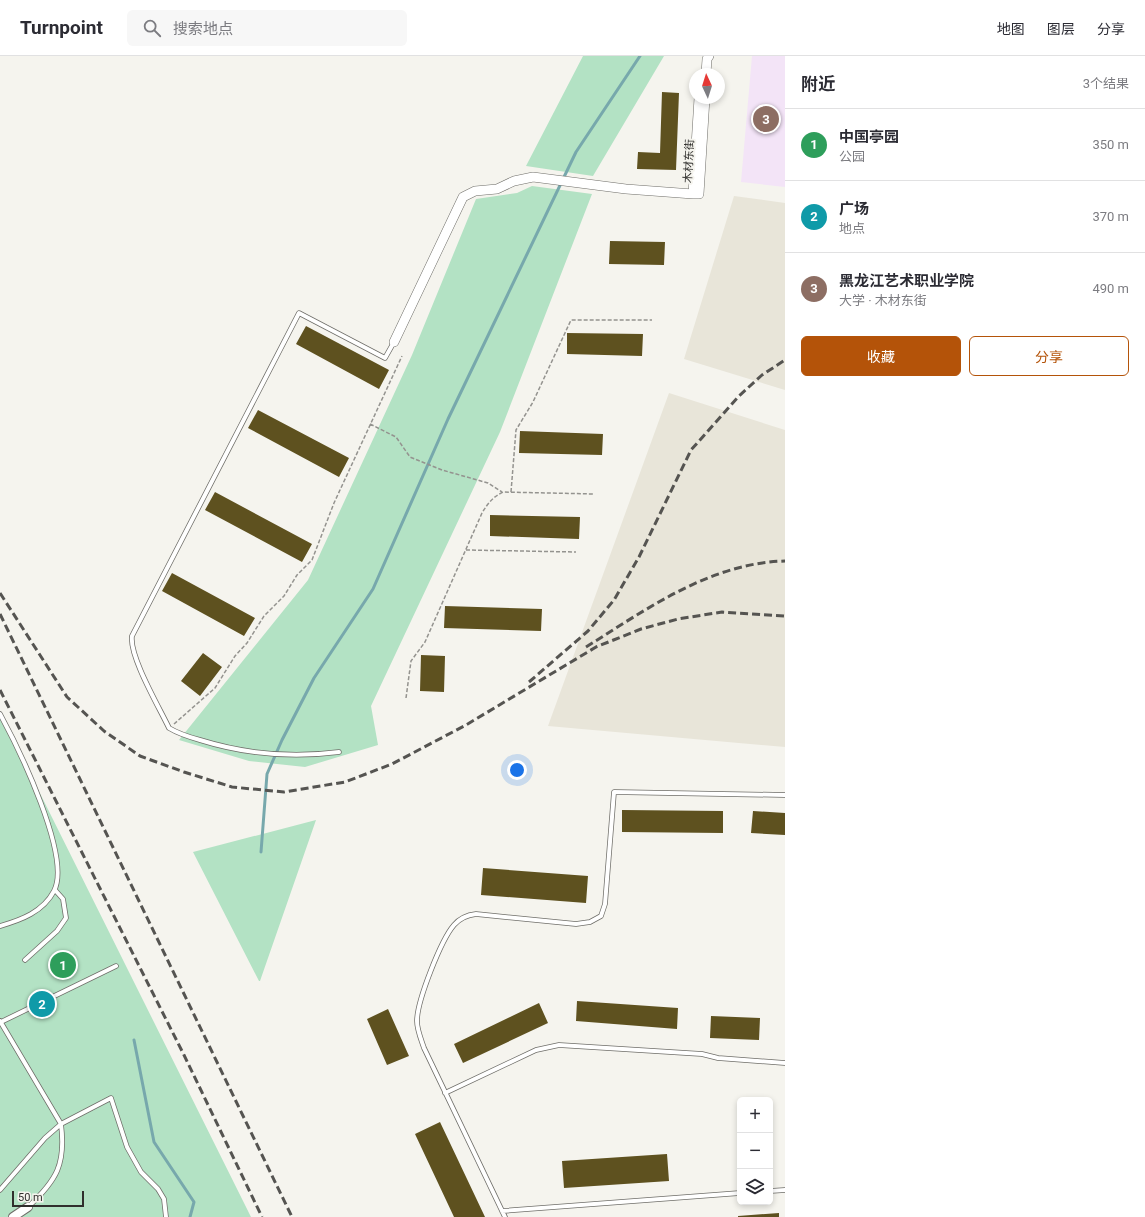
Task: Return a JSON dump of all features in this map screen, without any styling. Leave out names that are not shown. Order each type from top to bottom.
[{"type":"street","points":[[700,68],[701,56]]},
{"type":"street","points":[[706,68],[707,59],[709,56]]},
{"type":"street","name":"木材东街","points":[[699,104],[693,194],[699,194],[705,104]]},
{"type":"street","points":[[394,342],[463,197],[475,191],[497,188],[514,181],[532,177],[626,189],[693,194]]},
{"type":"street","points":[[13,1217],[28,1207]]},
{"type":"lane","points":[[339,752],[299,754],[256,752],[217,746],[182,735],[169,728],[131,643],[132,636],[299,313],[385,358],[394,342]]},
{"type":"lane","points":[[0,714],[21,754],[48,826],[57,859],[57,875],[54,890],[42,907],[29,916],[0,926]]},
{"type":"lane","points":[[505,1217],[424,1048],[417,1021],[427,980],[450,931],[459,920],[465,916],[476,914],[576,924],[590,922],[601,916],[605,904],[614,792],[785,795]]},
{"type":"lane","points":[[25,960],[57,932],[66,918],[63,899],[54,890]]},
{"type":"lane","points":[[28,1207],[50,1185],[63,1156],[61,1124],[0,1021],[116,966]]},
{"type":"lane","points":[[445,1093],[536,1050],[559,1045],[702,1054],[718,1058],[785,1063]]},
{"type":"lane","points":[[0,1190],[45,1138],[61,1124],[111,1098],[126,1148],[141,1172],[158,1190],[164,1199],[166,1217]]},
{"type":"lane","points":[[773,1191],[785,1190]]},
{"type":"lane","points":[[502,1211],[737,1193]]},
{"type":"path","points":[[511,492],[516,430],[534,402],[571,320],[652,320]]},
{"type":"path","points":[[169,728],[216,688],[235,656],[247,643],[264,616],[284,596],[297,575],[312,560],[334,503],[402,356]]},
{"type":"path","points":[[370,424],[396,437],[410,456],[442,470],[488,483],[503,492]]},
{"type":"path","points":[[406,698],[411,661],[426,642],[482,512],[495,496],[503,492],[594,494]]},
{"type":"path","points":[[466,550],[576,552]]},
{"type":"shaded area","points":[[752,56],[785,56],[785,187],[741,182]]},
{"type":"shaded area","points":[[734,196],[785,203],[785,390],[684,359]]},
{"type":"shaded area","points":[[669,393],[785,430],[785,747],[548,726]]},
{"type":"green space","points":[[583,56],[664,56],[593,176],[526,166]]},
{"type":"green space","points":[[532,186],[592,194],[500,432],[371,706],[378,745],[305,767],[249,761],[179,740],[308,580],[412,355],[476,199],[517,193]]},
{"type":"green space","points":[[0,713],[251,1217],[0,1217]]},
{"type":"green space","points":[[316,820],[260,981],[259,981],[193,852]]},
{"type":"building","points":[[662,92],[679,93],[676,170],[637,169],[638,152],[660,153]]},
{"type":"building","points":[[610,241],[665,242],[664,265],[609,264]]},
{"type":"building","points":[[306,326],[389,370],[379,389],[296,344]]},
{"type":"building","points":[[567,333],[643,334],[642,356],[567,354]]},
{"type":"building","points":[[258,410],[349,458],[339,477],[248,428]]},
{"type":"building","points":[[520,431],[603,434],[602,455],[519,453]]},
{"type":"building","points":[[215,492],[312,544],[302,562],[205,510]]},
{"type":"building","points":[[490,515],[580,517],[579,539],[490,536]]},
{"type":"building","points":[[172,573],[255,618],[244,636],[162,591]]},
{"type":"building","points":[[445,606],[542,609],[541,631],[444,628]]},
{"type":"building","points":[[203,653],[222,667],[200,696],[181,681]]},
{"type":"building","points":[[421,655],[445,656],[444,692],[420,691]]},
{"type":"building","points":[[622,810],[723,811],[723,833],[622,832]]},
{"type":"building","points":[[753,811],[785,813],[785,835],[751,833]]},
{"type":"building","points":[[483,868],[588,876],[586,903],[481,895]]},
{"type":"building","points":[[577,1001],[678,1008],[677,1029],[576,1021]]},
{"type":"building","points":[[539,1003],[548,1023],[463,1063],[454,1044]]},
{"type":"building","points":[[388,1009],[409,1056],[387,1065],[367,1019]]},
{"type":"building","points":[[711,1016],[760,1018],[759,1040],[710,1038]]},
{"type":"building","points":[[440,1122],[485,1217],[454,1217],[415,1134]]},
{"type":"building","points":[[667,1154],[669,1181],[564,1188],[562,1161]]},
{"type":"building","points":[[779,1213],[779,1217],[738,1217],[738,1216]]},
{"type":"waterway","points":[[261,852],[267,774],[282,740],[314,678],[373,589],[448,419],[576,152],[640,56]]},
{"type":"waterway","points":[[134,1040],[154,1142],[194,1202],[190,1217]]},
{"type":"railway","points":[[529,682],[588,631],[614,600],[639,557],[691,450],[739,396],[762,375],[785,360]]},
{"type":"railway","points":[[586,647],[680,590],[705,579],[731,570],[757,564],[785,561]]},
{"type":"railway","points":[[0,593],[67,697],[104,731],[140,756],[184,772],[232,787],[284,792],[345,782],[392,764],[466,725],[596,647],[641,629],[678,619],[722,612],[785,616]]},
{"type":"railway","points":[[0,614],[292,1217]]},
{"type":"railway","points":[[0,690],[184,1055],[262,1217]]},
{"type":"place","name":"黑龙江艺术职业学院","points":[[766,119]]},
{"type":"place","name":"中国亭园","points":[[63,965]]},
{"type":"place","name":"广场","points":[[42,1004]]}]
